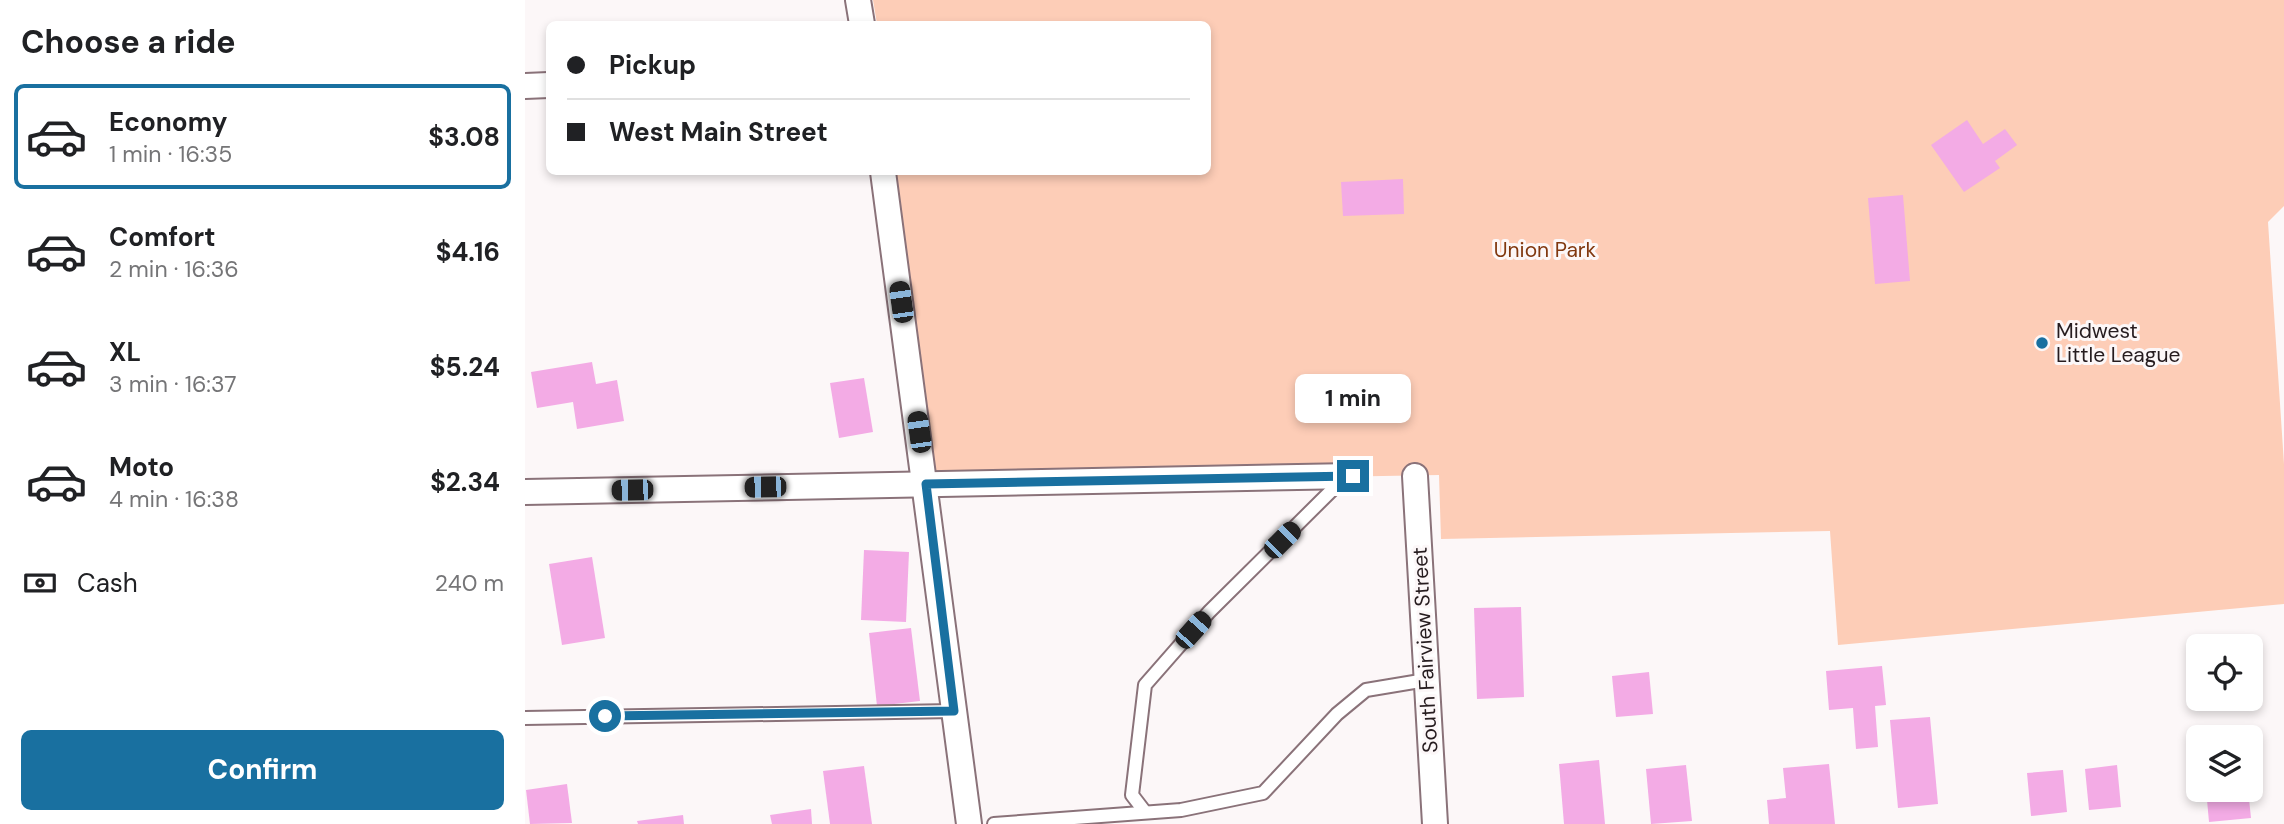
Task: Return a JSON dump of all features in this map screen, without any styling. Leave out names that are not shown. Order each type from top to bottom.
[{"type":"street","points":[[858,0],[862,21]]},
{"type":"street","points":[[525,86],[546,85]]},
{"type":"street","points":[[883,175],[969,824]]},
{"type":"street","points":[[525,492],[1353,476]]},
{"type":"street","name":"South Fairview Street","points":[[1415,476],[1435,824]]},
{"type":"lane","points":[[1146,812],[1132,795],[1145,685],[1219,602],[1336,486],[1353,476]]},
{"type":"lane","points":[[995,824],[1181,810],[1263,793],[1337,714],[1366,690],[1426,680]]},
{"type":"lane","points":[[525,718],[954,711]]},
{"type":"green space","name":"Union Park","points":[[873,0],[2284,0],[2284,206],[2268,222],[2284,464],[2284,604],[1838,645],[1830,531],[1441,539],[1439,475],[936,484],[896,175],[1211,175],[1211,21],[876,21]]},
{"type":"building","points":[[1967,120],[1983,144],[2005,129],[2017,145],[1995,161],[2000,168],[1964,192],[1931,145]]},
{"type":"building","points":[[1403,179],[1404,214],[1343,216],[1341,182]]},
{"type":"building","points":[[1903,195],[1910,281],[1875,284],[1868,198]]},
{"type":"building","points":[[592,362],[596,384],[617,380],[624,421],[577,429],[573,402],[537,408],[531,372]]},
{"type":"building","points":[[864,378],[873,432],[839,438],[830,383]]},
{"type":"building","points":[[864,550],[909,552],[906,622],[861,620]]},
{"type":"building","points":[[592,557],[605,638],[562,645],[549,564]]},
{"type":"building","points":[[1521,607],[1524,697],[1477,699],[1474,608]]},
{"type":"building","points":[[911,628],[920,701],[877,706],[869,633]]},
{"type":"building","points":[[1882,666],[1886,705],[1875,706],[1878,747],[1856,749],[1853,708],[1829,710],[1826,671]]},
{"type":"building","points":[[1649,672],[1653,714],[1616,717],[1612,676]]},
{"type":"building","points":[[1930,717],[1938,804],[1898,808],[1890,720]]},
{"type":"building","points":[[1599,760],[1605,824],[1564,824],[1559,764]]},
{"type":"building","points":[[1829,764],[1835,824],[1769,824],[1767,800],[1786,798],[1783,768]]},
{"type":"building","points":[[1686,765],[1692,821],[1651,824],[1646,769]]},
{"type":"building","points":[[2117,765],[2121,807],[2089,810],[2085,769]]},
{"type":"building","points":[[864,766],[872,824],[830,824],[823,771]]},
{"type":"building","points":[[2063,770],[2067,812],[2031,816],[2027,773]]},
{"type":"building","points":[[567,784],[572,823],[530,824],[526,790]]},
{"type":"building","points":[[2207,802],[2249,802],[2251,818],[2209,822]]},
{"type":"building","points":[[811,809],[812,824],[772,824],[770,815]]},
{"type":"building","points":[[683,815],[684,824],[638,824],[637,821]]},
{"type":"place","name":"Midwest Little League","points":[[2042,343]]},
{"type":"route","points":[[605,716],[954,711],[926,484],[1353,476]]}]
